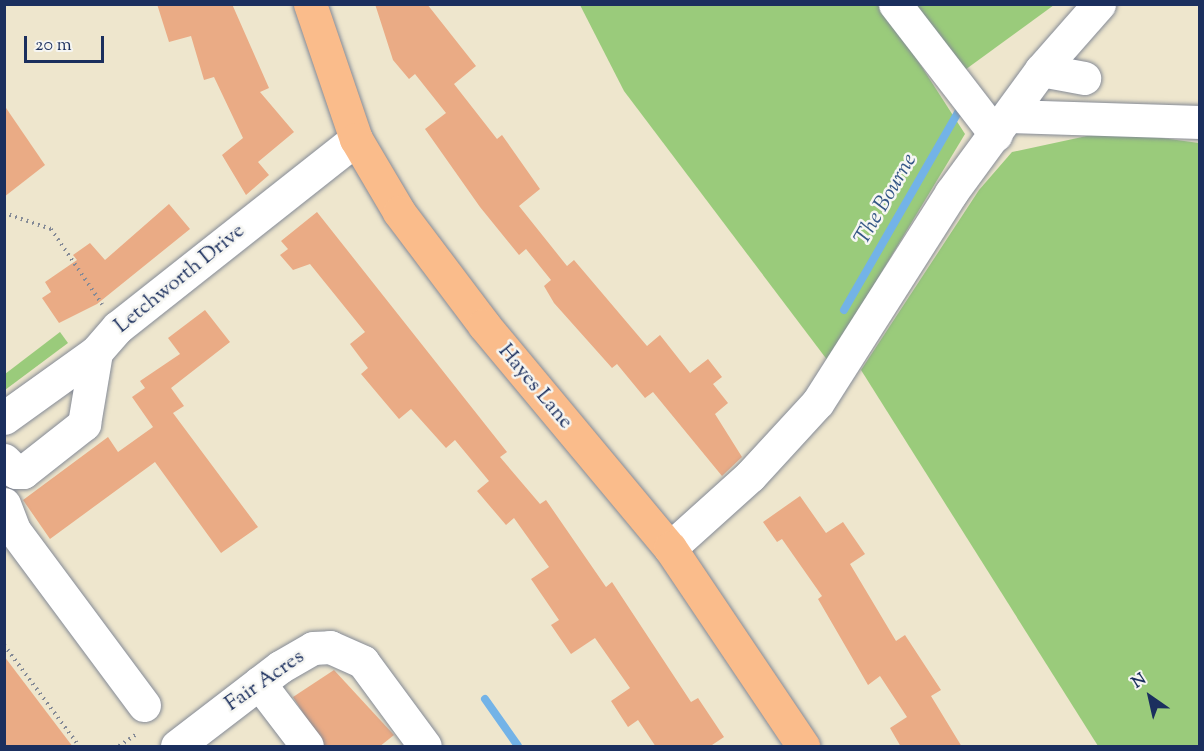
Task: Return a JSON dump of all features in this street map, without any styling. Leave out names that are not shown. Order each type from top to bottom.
[{"type":"main road","name":"Hayes Lane","points":[[310,4],[356,139],[399,212],[484,325],[670,548],[803,747]]},
{"type":"street","points":[[895,4],[1002,125],[1200,122]]},
{"type":"street","points":[[670,548],[750,476],[818,402],[951,193],[1041,70],[1099,4]]},
{"type":"street","points":[[1041,70],[1084,78]]},
{"type":"street","name":"Letchworth Drive","points":[[4,418],[96,351],[118,327],[356,139]]},
{"type":"street","points":[[4,460],[16,472],[23,472],[84,424],[96,351]]},
{"type":"street","points":[[4,504],[14,530],[144,705]]},
{"type":"street","name":"Fair Acres","points":[[177,747],[259,683],[313,648],[348,652],[363,662],[425,747]]},
{"type":"street","points":[[259,683],[306,747]]},
{"type":"path","points":[[4,213],[51,229],[118,327]]},
{"type":"path","points":[[4,645],[79,747]]},
{"type":"green space","points":[[580,5],[882,5],[965,134],[828,361],[624,91]]},
{"type":"green space","points":[[907,5],[1054,5],[958,75]]},
{"type":"green space","points":[[1110,131],[1199,143],[1199,746],[1098,746],[861,370],[979,190],[1012,152]]},
{"type":"green space","points":[[60,332],[68,343],[5,390],[5,374]]},
{"type":"building","points":[[157,4],[232,4],[269,88],[260,92],[294,132],[258,162],[269,175],[246,195],[222,155],[243,138],[214,77],[204,80],[191,36],[169,42]]},
{"type":"building","points":[[375,4],[427,4],[476,66],[454,84],[497,139],[502,135],[540,189],[519,206],[567,266],[574,260],[647,346],[660,335],[690,373],[708,359],[722,377],[713,384],[728,403],[715,414],[742,457],[722,476],[653,392],[645,398],[617,364],[612,368],[554,303],[544,286],[551,280],[526,249],[519,255],[480,207],[425,129],[446,113],[415,74],[409,79],[393,60]]},
{"type":"building","points":[[4,105],[45,165],[4,197]]},
{"type":"building","points":[[169,204],[190,229],[97,304],[59,323],[42,298],[51,292],[45,282],[77,260],[73,255],[90,243],[105,260]]},
{"type":"building","points":[[317,212],[507,452],[500,457],[540,504],[546,500],[606,587],[612,582],[691,702],[698,698],[724,737],[709,747],[656,747],[638,720],[628,727],[611,701],[630,688],[595,638],[571,654],[551,625],[559,620],[531,579],[549,567],[514,518],[506,525],[477,491],[489,481],[455,440],[446,448],[411,409],[399,419],[361,374],[368,368],[350,344],[365,332],[310,264],[293,270],[280,255],[288,249],[281,241]]},
{"type":"building","points":[[205,310],[230,342],[171,388],[184,406],[173,413],[258,527],[221,553],[155,462],[50,539],[23,500],[108,437],[118,452],[153,427],[132,397],[145,388],[140,381],[180,354],[168,338]]},
{"type":"building","points":[[800,496],[826,533],[843,522],[865,554],[850,564],[896,641],[905,635],[941,690],[931,696],[962,747],[901,747],[890,728],[907,717],[880,676],[868,685],[818,599],[822,596],[782,539],[777,542],[763,522]]},
{"type":"building","points":[[4,656],[73,747],[4,747]]},
{"type":"building","points":[[334,670],[394,735],[379,747],[325,747],[293,697]]},
{"type":"waterway","name":"The Bourne","points":[[844,310],[960,109]]},
{"type":"waterway","name":"The Bourne","points":[[485,699],[518,746]]}]
